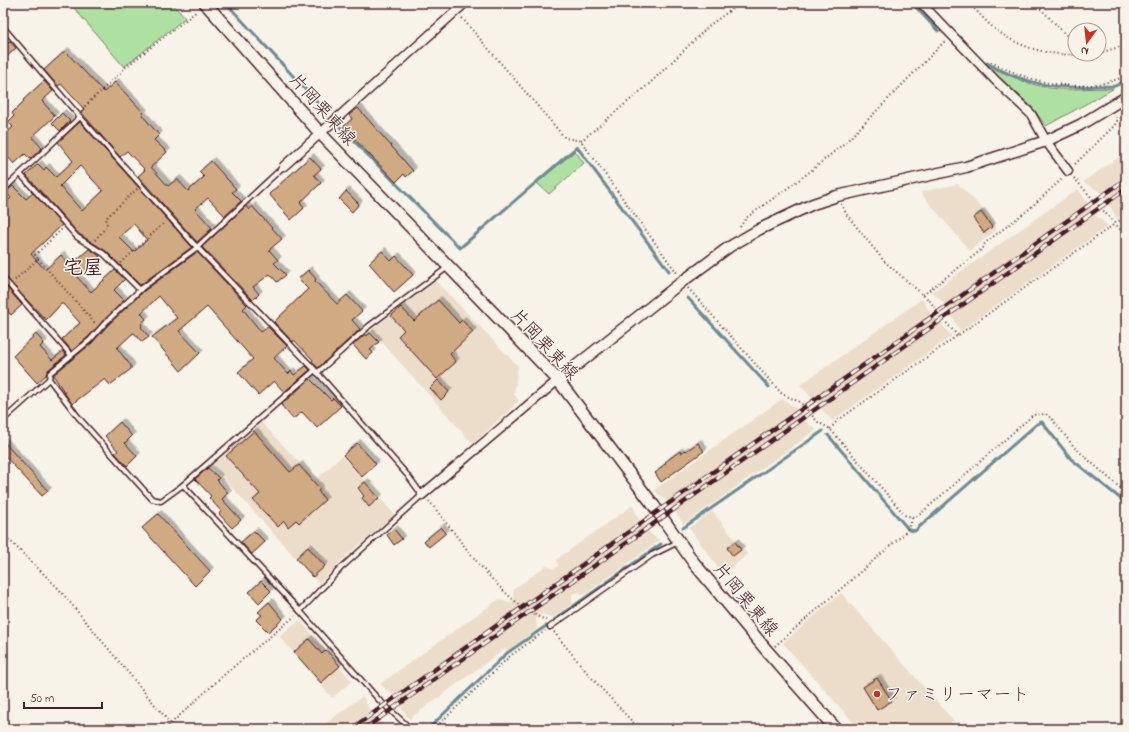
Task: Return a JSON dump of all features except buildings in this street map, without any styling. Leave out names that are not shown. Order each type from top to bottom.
[{"type":"main road","name":"片岡栗東線","points":[[206,4],[320,133],[558,380],[694,563],[768,652],[836,729]]},
{"type":"street","points":[[284,166],[465,3]]},
{"type":"street","points":[[921,3],[1031,114],[1046,141],[1068,171]]},
{"type":"street","points":[[422,496],[558,380],[683,281],[729,247],[760,229],[813,204],[837,196],[966,167],[1046,141],[1080,126],[1126,97]]},
{"type":"lane","points":[[3,27],[78,116],[170,218],[316,372],[409,478],[422,496],[341,568],[300,611]]},
{"type":"lane","points":[[3,190],[21,175],[78,116]]},
{"type":"lane","points":[[3,420],[49,380],[50,373],[90,340],[140,290],[197,246],[284,166]]},
{"type":"lane","points":[[21,175],[77,237],[104,254],[140,290]]},
{"type":"lane","points":[[49,380],[84,424],[152,499],[161,502],[183,485],[369,326],[448,267]]},
{"type":"lane","points":[[3,278],[71,355]]},
{"type":"lane","points":[[183,485],[300,611],[379,700],[412,729]]},
{"type":"lane","points":[[550,627],[652,555],[679,541]]},
{"type":"path","points":[[581,141],[649,84],[712,24],[742,3]]},
{"type":"path","points":[[969,3],[994,29],[1008,38],[1032,49],[1055,55],[1067,55]]},
{"type":"path","points":[[1035,3],[1067,36]]},
{"type":"path","points":[[78,116],[126,67],[206,4]]},
{"type":"path","points":[[456,11],[565,138],[581,141],[700,302],[782,394],[800,402],[818,422],[830,429],[905,515],[912,517],[918,516],[1033,415],[1046,414],[1052,419],[1075,448],[1126,493]]},
{"type":"path","points":[[740,227],[746,218],[807,174],[847,141],[952,35]]},
{"type":"path","points":[[1107,51],[1126,45]]},
{"type":"path","points":[[977,61],[985,59],[1011,73],[1032,80],[1062,85],[1101,84],[1126,76]]},
{"type":"path","points":[[923,295],[975,255],[983,248],[985,244],[1028,210],[1115,125],[1117,121],[1116,117]]},
{"type":"path","points":[[1068,171],[1126,236]]},
{"type":"path","points":[[91,246],[107,226],[106,218],[142,186]]},
{"type":"path","points":[[837,196],[847,215],[884,261],[930,301],[942,318],[958,336]]},
{"type":"path","points":[[830,429],[837,421],[1126,216]]},
{"type":"path","points":[[117,267],[170,218]]},
{"type":"path","points":[[65,225],[35,255],[94,323],[102,327]]},
{"type":"path","points":[[10,285],[38,259]]},
{"type":"path","points":[[422,496],[428,499],[504,593],[539,618],[548,621],[550,627],[589,675],[639,729]]},
{"type":"path","points":[[768,652],[904,534],[911,523],[912,517]]},
{"type":"path","points":[[3,534],[58,588],[170,723]]},
{"type":"path","points":[[165,729],[226,673],[292,620],[300,611]]},
{"type":"path","points":[[434,729],[510,656],[550,627]]},
{"type":"shaded area","points":[[1126,152],[1126,212],[1117,219],[1109,204],[1099,191],[1083,182]]},
{"type":"shaded area","points":[[958,184],[981,207],[997,229],[970,251],[920,192]]},
{"type":"shaded area","points":[[1078,189],[1096,215],[1108,226],[960,331],[943,302],[932,292]]},
{"type":"shaded area","points":[[436,281],[518,366],[514,394],[519,401],[473,444],[371,330]]},
{"type":"shaded area","points":[[922,299],[930,312],[952,336],[832,421],[800,385]]},
{"type":"shaded area","points":[[782,399],[796,408],[805,421],[816,430],[684,524],[665,499],[654,490]]},
{"type":"shaded area","points":[[261,422],[316,480],[342,456],[395,515],[344,558],[319,584],[212,465]]},
{"type":"shaded area","points":[[633,505],[638,518],[649,532],[659,541],[584,595],[577,592],[572,594],[572,604],[552,618],[542,614],[536,619],[537,629],[508,650],[505,649],[409,719],[392,694],[380,684],[499,599],[509,603],[515,599],[513,596],[514,589],[546,566],[554,569],[558,566],[557,559]]},
{"type":"shaded area","points":[[712,511],[747,554],[724,575],[689,528]]},
{"type":"shaded area","points":[[841,593],[954,721],[945,729],[859,729],[783,643]]},
{"type":"shaded area","points":[[300,620],[352,681],[332,698],[279,636]]},
{"type":"shaded area","points":[[363,696],[369,709],[379,722],[388,729],[318,729]]},
{"type":"green space","points":[[79,3],[172,3],[185,18],[124,67],[74,8]]},
{"type":"green space","points":[[986,65],[1022,81],[1050,88],[1113,89],[1046,126],[1032,107]]},
{"type":"green space","points":[[575,151],[584,163],[549,194],[537,183]]},
{"type":"waterway","points":[[226,3],[327,113]]},
{"type":"waterway","points":[[912,3],[938,31]]},
{"type":"waterway","points":[[987,63],[1027,81],[1054,86],[1112,86],[1126,80]]},
{"type":"waterway","points":[[340,127],[460,248],[577,147],[669,271]]},
{"type":"waterway","points":[[688,298],[769,387]]},
{"type":"waterway","points":[[828,435],[909,530],[915,531],[1037,424],[1042,422],[1071,459],[1126,503]]},
{"type":"waterway","points":[[683,528],[823,431]]},
{"type":"waterway","points":[[554,620],[661,544]]},
{"type":"waterway","points":[[428,729],[507,653],[546,626]]},
{"type":"railway","points":[[351,729],[1126,179]]},
{"type":"railway","points":[[364,729],[1126,189]]},
{"type":"place","name":"ファミリーマート","points":[[877,694]]},
{"type":"district","name":"宅屋","points":[[83,267]]}]
